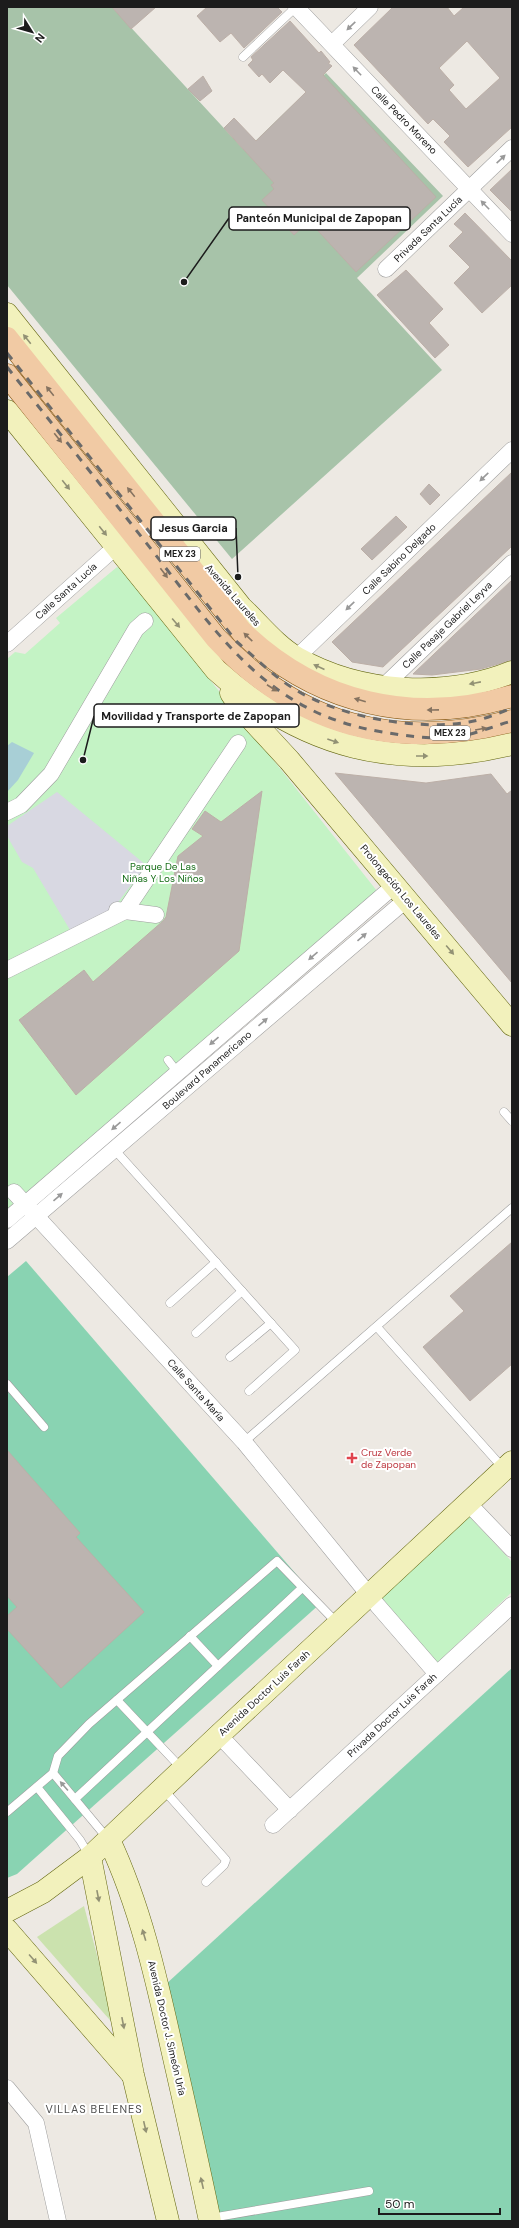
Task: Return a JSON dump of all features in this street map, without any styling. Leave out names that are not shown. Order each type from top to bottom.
[{"type":"main road","name":"Avenida Laureles","points":[[7,338],[108,464],[156,516],[242,632],[272,658],[291,663],[313,682],[355,699],[398,708],[424,710],[459,708],[489,703],[512,696]]},
{"type":"main road","name":"MEX 23","points":[[7,375],[128,539],[231,655],[265,683],[298,703],[320,714],[362,727],[418,734],[462,732],[512,721]]},
{"type":"main road","points":[[108,441],[108,464]]},
{"type":"street","name":"Calle Pedro Moreno","points":[[296,7],[512,234]]},
{"type":"street","points":[[332,44],[370,7]]},
{"type":"street","points":[[469,189],[512,148]]},
{"type":"street","name":"Privada Santa Lucía","points":[[386,269],[469,189]]},
{"type":"street","name":"Avenida Laureles","points":[[7,314],[108,441],[156,516]]},
{"type":"street","points":[[7,411],[128,539],[216,670],[253,701],[288,722],[311,733],[358,749],[417,756],[472,752],[512,744]]},
{"type":"street","name":"Calle Sabino Delgado","points":[[291,663],[512,450]]},
{"type":"street","name":"Calle Santa Lucía","points":[[7,644],[111,551],[156,516]]},
{"type":"street","name":"Calle Pasaje Gabriel Leyva","points":[[382,687],[512,563]]},
{"type":"street","points":[[7,812],[21,805],[51,774],[136,629],[145,621]]},
{"type":"street","name":"Avenida Laureles","points":[[291,663],[382,687],[431,688],[463,685],[484,681],[512,672]]},
{"type":"street","name":"Prolongación Los Laureles","points":[[216,670],[241,708],[288,760],[401,892],[512,1025]]},
{"type":"street","points":[[288,760],[292,744],[300,736],[311,733]]},
{"type":"street","points":[[7,970],[119,910],[238,743]]},
{"type":"street","name":"Boulevard Panamericano","points":[[7,1241],[31,1210],[178,1073],[401,892]]},
{"type":"street","name":"Boulevard Panamericano","points":[[8,1218],[31,1210],[114,1149],[401,892]]},
{"type":"street","points":[[119,910],[156,915]]},
{"type":"street","name":"Calle Santa María","points":[[14,1192],[244,1442],[437,1674]]},
{"type":"street","name":"Avenida Doctor Luis Farah","points":[[7,1911],[43,1892],[90,1858],[369,1594],[508,1466]]},
{"type":"street","points":[[468,1503],[512,1549]]},
{"type":"street","name":"Privada Doctor Luis Farah","points":[[273,1825],[512,1605]]},
{"type":"street","points":[[219,1735],[290,1810]]},
{"type":"street","name":"Avenida Doctor J. Simeón Uría","points":[[109,1840],[132,1894],[155,1972],[210,2220]]},
{"type":"street","points":[[90,1858],[133,2075],[168,2221]]},
{"type":"street","points":[[7,1930],[133,2075]]},
{"type":"street","points":[[7,2088],[36,2123],[58,2221]]},
{"type":"lane","points":[[243,57],[296,7]]},
{"type":"lane","points":[[168,1060],[178,1073]]},
{"type":"lane","points":[[504,1112],[512,1121]]},
{"type":"lane","points":[[114,1149],[295,1350],[249,1392]]},
{"type":"lane","points":[[244,1442],[512,1208]]},
{"type":"lane","points":[[170,1303],[216,1262]]},
{"type":"lane","points":[[196,1333],[242,1292]]},
{"type":"lane","points":[[230,1357],[270,1323]]},
{"type":"lane","points":[[377,1327],[508,1466]]},
{"type":"lane","points":[[7,1384],[44,1427]]},
{"type":"lane","points":[[7,1812],[53,1773],[58,1756],[89,1724],[277,1561],[338,1624]]},
{"type":"lane","points":[[75,1798],[302,1588]]},
{"type":"lane","points":[[190,1636],[218,1666]]},
{"type":"lane","points":[[117,1700],[182,1770]]},
{"type":"lane","points":[[53,1773],[109,1840]]},
{"type":"lane","points":[[37,1787],[80,1840],[90,1858]]},
{"type":"lane","points":[[163,1788],[226,1860],[224,1865],[206,1882]]},
{"type":"lane","points":[[210,2220],[369,2191]]},
{"type":"green space","points":[[7,7],[112,7],[245,151],[326,73],[443,196],[357,278],[442,370],[232,559],[7,285]]},
{"type":"green space","name":"Parque De Las Niñas Y Los Niños","points":[[117,567],[124,571],[377,891],[7,1217],[7,659],[15,652],[25,654],[60,623],[56,618]]},
{"type":"green space","points":[[26,1261],[321,1603],[17,1874],[7,1878],[7,1277]]},
{"type":"green space","points":[[468,1515],[512,1562],[512,1592],[436,1664],[376,1600]]},
{"type":"green space","points":[[512,1668],[512,2221],[217,2221],[165,1985]]},
{"type":"green space","points":[[84,1906],[116,2027],[37,1937]]},
{"type":"shaded area","points":[[57,792],[146,865],[113,909],[70,930],[33,868],[22,862],[7,836],[7,826]]},
{"type":"water","points":[[12,742],[34,753],[18,780],[7,792],[7,746]]},
{"type":"building","points":[[112,7],[156,7],[131,29]]},
{"type":"building","points":[[207,7],[277,7],[282,12],[244,48],[231,33],[220,42],[197,16]]},
{"type":"building","points":[[393,7],[447,7],[454,16],[464,7],[512,7],[512,127],[468,167],[444,142],[450,136],[433,119],[428,124],[354,45]],"holes":[[[467,41],[500,78],[466,109],[449,90],[454,85],[439,68]]]},
{"type":"building","points":[[290,21],[319,53],[321,51],[330,62],[328,63],[332,66],[323,75],[436,197],[356,272],[309,221],[294,235],[262,200],[274,189],[271,185],[274,183],[224,128],[234,118],[256,141],[306,92],[283,70],[270,83],[262,74],[259,77],[248,65],[253,60],[251,57]]},
{"type":"building","points":[[203,76],[212,91],[200,101],[188,89]]},
{"type":"building","points":[[512,169],[512,212],[490,190]]},
{"type":"building","points":[[465,213],[512,261],[512,285],[482,313],[454,283],[470,267],[449,246],[463,232],[454,224]]},
{"type":"building","points":[[406,270],[443,309],[429,323],[449,345],[435,358],[377,295]]},
{"type":"building","points":[[512,472],[512,546],[383,667],[352,662],[332,642]]},
{"type":"building","points":[[429,484],[440,495],[430,505],[420,494]]},
{"type":"building","points":[[396,516],[407,527],[372,560],[361,549]]},
{"type":"building","points":[[512,580],[512,660],[481,669],[432,675],[413,674]]},
{"type":"building","points":[[335,773],[426,783],[491,774],[507,794],[512,790],[512,983]]},
{"type":"building","points":[[262,791],[239,951],[76,1095],[19,1020],[84,970],[93,982],[163,921],[166,917],[178,856],[203,836],[192,829],[205,811],[221,822]]},
{"type":"building","points":[[512,1242],[512,1364],[470,1401],[423,1347],[464,1311],[450,1296]]},
{"type":"building","points":[[7,1450],[80,1533],[76,1537],[144,1612],[61,1688],[7,1629],[7,1616],[17,1607],[7,1596]]},
{"type":"railway","points":[[7,353],[237,642],[288,685],[334,708],[380,720],[403,723],[427,725],[469,722],[512,708]]},
{"type":"railway","points":[[7,367],[223,640],[249,666],[276,689],[307,708],[342,722],[401,735],[429,738],[457,737],[512,721]]},
{"type":"place","name":"Panteón Municipal de Zapopan","points":[[184,282]]},
{"type":"place","name":"Jesus Garcia","points":[[238,577]]},
{"type":"place","name":"Movilidad y Transporte de Zapopan","points":[[83,760]]},
{"type":"place","name":"Cruz Verde de Zapopan","points":[[352,1458]]},
{"type":"district","name":"VILLAS BELENES","points":[[94,2109]]}]
